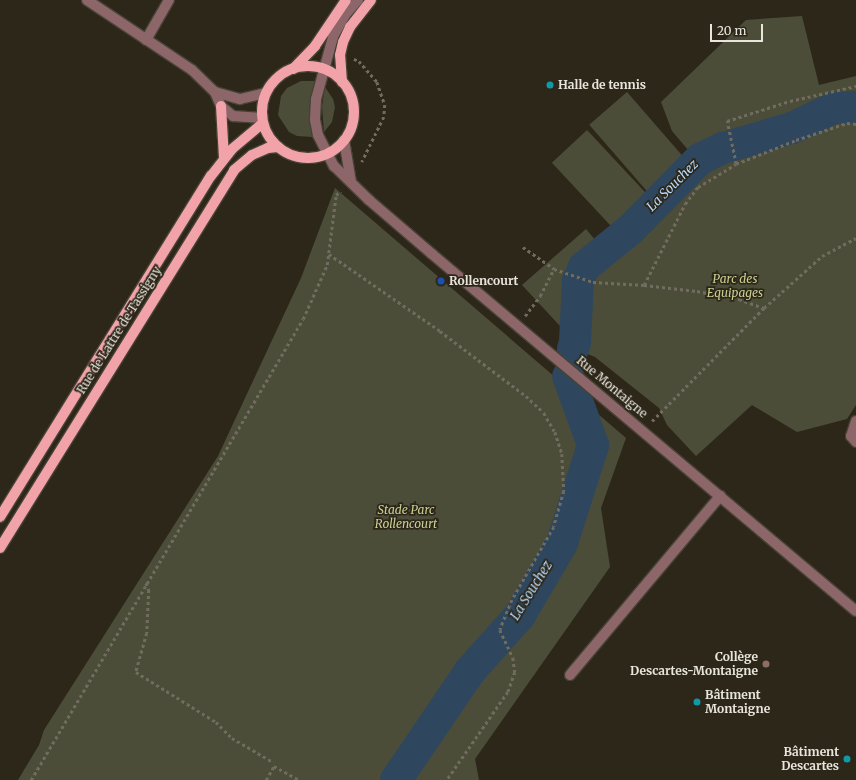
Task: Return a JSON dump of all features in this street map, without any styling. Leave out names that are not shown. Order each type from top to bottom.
[{"type":"main road","points":[[346,0],[315,46],[293,69],[277,78],[266,93],[263,121],[268,134],[278,147],[298,157],[326,154],[344,140],[349,131],[354,111],[350,96],[342,82],[340,55],[350,28],[370,0]]},
{"type":"main road","points":[[293,69],[308,66],[322,69],[342,82]]},
{"type":"main road","points":[[221,106],[224,158]]},
{"type":"main road","name":"Rue de Lattre de Tassigny","points":[[0,518],[224,158],[244,137],[263,121]]},
{"type":"main road","name":"Rue de Lattre de Tassigny","points":[[0,548],[234,170],[252,155],[268,148],[278,147]]},
{"type":"street","points":[[87,0],[192,70],[215,92],[221,106],[233,116],[263,121]]},
{"type":"street","points":[[146,40],[169,0]]},
{"type":"street","points":[[326,154],[315,120],[316,99],[322,69],[339,25],[358,0]]},
{"type":"street","points":[[215,92],[240,99],[266,93]]},
{"type":"street","points":[[344,140],[350,182]]},
{"type":"street","name":"Rue Montaigne","points":[[326,154],[350,182],[517,326],[644,431],[856,611]]},
{"type":"street","points":[[853,439],[856,421]]},
{"type":"street","points":[[570,675],[720,496]]},
{"type":"path","points":[[31,780],[303,319],[327,265],[336,195],[350,182],[384,117],[385,105],[377,82],[359,61],[340,55]]},
{"type":"path","points":[[736,164],[727,121],[790,101],[856,86]]},
{"type":"path","points":[[644,285],[685,204],[698,187],[736,164],[846,123],[856,124]]},
{"type":"path","points":[[644,431],[655,417],[764,308],[822,256],[856,238]]},
{"type":"path","points":[[523,247],[554,269],[570,272],[593,282],[644,285],[711,294],[764,308]]},
{"type":"path","points":[[328,254],[495,371],[544,413],[555,432],[562,454],[564,491],[554,527],[512,600],[500,630],[500,634],[513,658],[515,672],[508,692],[447,780]]},
{"type":"path","points":[[517,326],[540,296],[554,269]]},
{"type":"path","points":[[146,583],[149,590],[147,633],[136,672],[216,722],[232,738],[273,762]]},
{"type":"path","points":[[266,780],[274,766],[298,780]]},
{"type":"green space","name":"Parc des Equipages","points":[[802,16],[819,85],[856,76],[856,405],[847,419],[797,432],[752,405],[696,456],[667,425],[659,408],[595,357],[585,353],[522,285],[586,229],[601,247],[695,158],[672,131],[661,102],[746,20]]},
{"type":"green space","points":[[301,81],[315,81],[309,110],[313,137],[297,136],[289,132],[278,115],[281,96],[287,88]]},
{"type":"green space","points":[[325,87],[333,99],[335,107],[332,122],[324,132],[322,106]]},
{"type":"green space","points":[[627,92],[685,158],[647,191],[589,125]]},
{"type":"green space","points":[[587,130],[648,195],[613,228],[552,163]]},
{"type":"green space","name":"Stade Parc Rollencourt","points":[[335,188],[626,438],[601,508],[610,567],[475,759],[479,780],[18,780],[39,745],[44,730],[218,456],[301,278]]},
{"type":"waterway","name":"La Souchez","points":[[573,349],[575,342],[578,281],[584,267],[630,230],[700,159],[723,148],[792,128],[834,108],[856,107]]},
{"type":"waterway","name":"La Souchez","points":[[396,780],[470,671],[520,615],[562,543],[593,445],[568,376]]},
{"type":"place","name":"Halle de tennis","points":[[550,85]]},
{"type":"place","name":"Rollencourt","points":[[441,281]]},
{"type":"place","name":"Collège Descartes-Montaigne","points":[[766,664]]},
{"type":"place","name":"Bâtiment Montaigne","points":[[697,702]]},
{"type":"place","name":"Bâtiment Descartes","points":[[847,759]]}]
